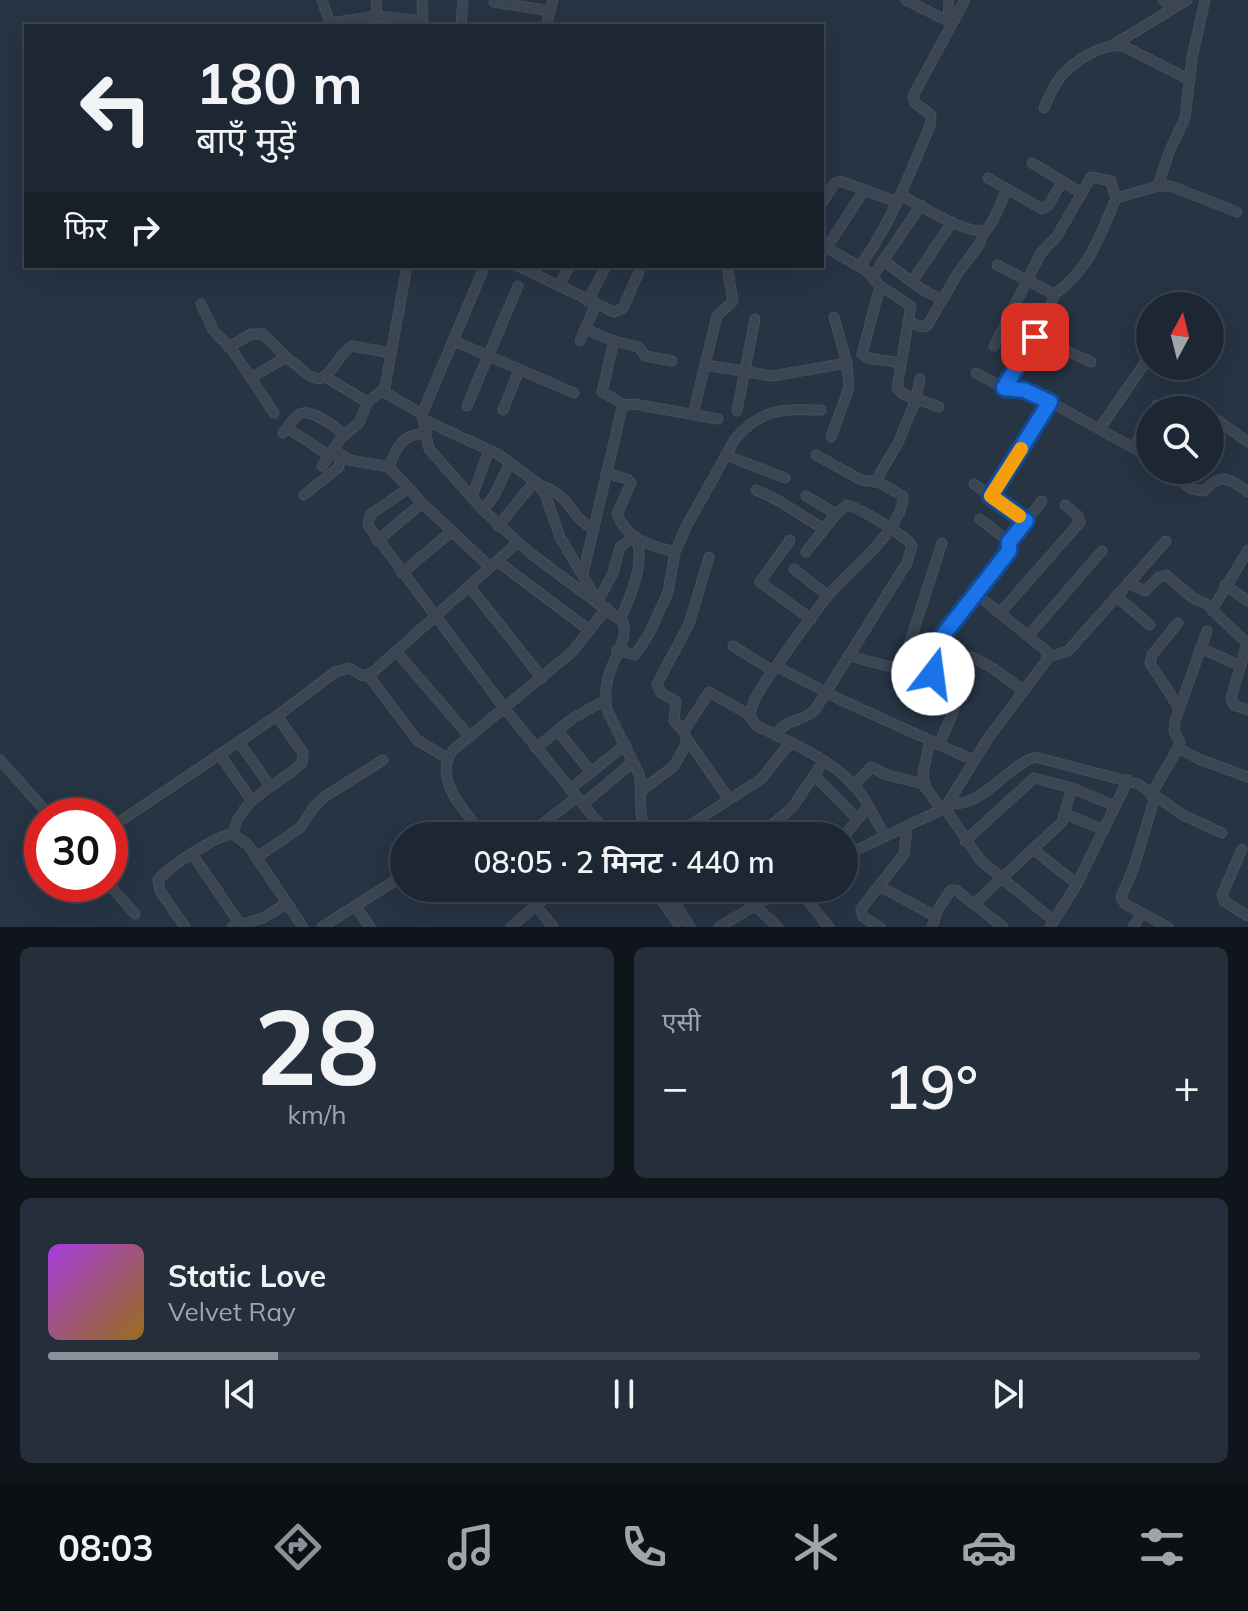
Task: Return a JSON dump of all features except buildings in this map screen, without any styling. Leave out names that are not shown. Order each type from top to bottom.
[{"type":"street","points":[[322,0],[330,24],[377,16],[423,23],[422,0]]},
{"type":"street","points":[[376,0],[377,16]]},
{"type":"street","points":[[461,24],[463,0]]},
{"type":"street","points":[[906,0],[950,22]]},
{"type":"street","points":[[949,0],[950,22]]},
{"type":"street","points":[[860,266],[878,240],[899,198],[931,122],[931,115],[915,103],[913,96],[950,22],[965,0]]},
{"type":"street","points":[[1163,0],[1173,7]]},
{"type":"street","points":[[1044,108],[1066,71],[1076,63],[1113,45],[1187,0]]},
{"type":"street","points":[[1158,186],[1185,118],[1204,0]]},
{"type":"street","points":[[494,2],[551,5]]},
{"type":"street","points":[[1113,45],[1125,47],[1190,80]]},
{"type":"street","points":[[1032,163],[1080,192]]},
{"type":"street","points":[[994,346],[1026,279],[1046,245],[1057,236],[1088,180],[1095,177],[1111,181],[1117,196],[1093,251],[1069,283],[1053,295],[1052,304],[1035,337],[1004,388]]},
{"type":"street","points":[[988,178],[1045,208],[1062,181]]},
{"type":"street","points":[[824,200],[837,181],[863,192],[921,205],[964,228],[985,230]]},
{"type":"street","points":[[1117,196],[1125,197],[1158,186],[1179,189],[1237,212]]},
{"type":"street","points":[[910,322],[927,326],[958,273],[979,245],[1007,189]]},
{"type":"street","points":[[863,192],[824,246],[860,266],[880,286],[910,305],[910,322],[897,388],[903,394],[939,407]]},
{"type":"street","points":[[873,276],[921,205]]},
{"type":"street","points":[[912,282],[952,222]]},
{"type":"street","points":[[884,261],[942,300]]},
{"type":"street","points":[[997,265],[1053,295]]},
{"type":"street","points":[[407,268],[384,389],[386,396],[489,450],[564,497],[581,521],[592,528]]},
{"type":"street","points":[[522,268],[612,311],[620,310],[639,272]]},
{"type":"street","points":[[559,286],[568,268]]},
{"type":"street","points":[[580,341],[605,268]]},
{"type":"street","points":[[693,414],[717,316],[733,301],[727,268]]},
{"type":"street","points":[[483,270],[423,417],[424,434],[435,458],[498,526],[620,618],[625,632],[607,679],[607,710],[640,776],[643,822]]},
{"type":"street","points":[[467,406],[518,286]]},
{"type":"street","points":[[880,286],[862,354],[868,358],[901,363]]},
{"type":"street","points":[[201,304],[213,330],[229,347],[274,413]]},
{"type":"street","points":[[831,437],[847,395],[847,363],[834,317]]},
{"type":"street","points":[[737,411],[755,319]]},
{"type":"street","points":[[585,329],[641,348],[645,356],[672,361]]},
{"type":"street","points":[[229,347],[251,334],[263,334],[288,359],[316,380],[326,377],[352,346],[391,353]]},
{"type":"street","points":[[1035,337],[1091,362]]},
{"type":"street","points":[[454,341],[574,393]]},
{"type":"street","points":[[614,341],[602,389],[604,394],[625,405],[718,419]]},
{"type":"street","points":[[250,378],[281,359],[288,359]]},
{"type":"street","points":[[706,365],[785,375],[847,363]]},
{"type":"street","points":[[503,410],[519,370]]},
{"type":"street","points":[[976,373],[1004,388],[1024,390],[1050,402],[1134,447],[1136,444]]},
{"type":"street","points":[[1100,428],[1136,376]]},
{"type":"street","points":[[326,377],[368,401]]},
{"type":"street","points":[[875,482],[898,443],[916,399],[920,379]]},
{"type":"street","points":[[322,466],[335,454],[345,434],[359,423],[368,401],[384,389]]},
{"type":"street","points":[[991,496],[1050,402]]},
{"type":"street","points":[[583,574],[620,414],[625,405]]},
{"type":"street","points":[[617,650],[631,656],[639,651],[668,592],[675,552],[686,527],[745,427],[780,409],[821,410]]},
{"type":"street","points":[[345,434],[320,418],[305,413],[298,415],[285,430],[335,454],[389,467],[452,531],[589,630]]},
{"type":"street","points":[[1224,425],[1248,442]]},
{"type":"street","points":[[389,467],[400,443],[412,434],[424,434]]},
{"type":"street","points":[[472,497],[489,450]]},
{"type":"street","points":[[304,495],[338,468],[335,454]]},
{"type":"street","points":[[726,455],[785,478]]},
{"type":"street","points":[[750,715],[775,668],[828,596],[889,529],[901,508],[903,496],[875,482],[861,480],[816,455]]},
{"type":"street","points":[[483,510],[494,496],[510,463]]},
{"type":"street","points":[[606,473],[631,483],[617,514],[635,539],[640,553],[633,591],[620,618]]},
{"type":"street","points":[[1224,479],[1246,487]]},
{"type":"street","points":[[498,526],[536,482]]},
{"type":"street","points":[[536,482],[545,494],[560,537],[600,603]]},
{"type":"street","points":[[974,484],[1026,521]]},
{"type":"street","points":[[1187,484],[1197,491],[1204,491],[1210,484]]},
{"type":"street","points":[[409,488],[368,519],[377,541],[505,709],[598,822]]},
{"type":"street","points":[[756,490],[824,529]]},
{"type":"street","points":[[806,496],[836,514]]},
{"type":"street","points":[[924,682],[933,674],[944,634],[1009,551],[1009,542],[1042,501]]},
{"type":"street","points":[[377,541],[422,503]]},
{"type":"street","points":[[1000,613],[1080,522],[1065,505]]},
{"type":"street","points":[[776,735],[784,724],[811,714],[912,552],[910,542],[852,506],[843,507],[836,514],[806,552]]},
{"type":"street","points":[[980,519],[1009,542]]},
{"type":"street","points":[[402,573],[452,531]]},
{"type":"street","points":[[474,822],[448,785],[447,758],[572,652],[589,630],[613,573],[620,547],[635,539],[675,552]]},
{"type":"street","points":[[790,540],[760,582],[811,619]]},
{"type":"street","points":[[945,807],[973,760],[1048,657],[1068,651],[1166,541]]},
{"type":"street","points":[[128,816],[277,716],[342,668],[368,675],[517,543]]},
{"type":"street","points":[[904,671],[907,651],[942,543]]},
{"type":"street","points":[[1248,550],[1213,607],[1215,615],[1247,643],[1231,699],[1234,705],[1248,710]]},
{"type":"street","points":[[1028,636],[1102,551]]},
{"type":"street","points":[[709,557],[689,624],[657,684],[661,693],[676,701],[674,721],[729,799]]},
{"type":"street","points":[[794,569],[828,596]]},
{"type":"street","points":[[1128,583],[1145,591],[1159,577],[1166,575],[1193,598],[1213,607]]},
{"type":"street","points":[[1225,585],[1248,601]]},
{"type":"street","points":[[469,586],[542,678]]},
{"type":"street","points":[[975,593],[1044,649],[1048,657]]},
{"type":"street","points":[[1116,596],[1150,625]]},
{"type":"street","points":[[1178,623],[1152,655],[1150,663],[1179,708]]},
{"type":"street","points":[[1168,927],[1125,904],[1121,897],[1134,867],[1153,796],[1180,742],[1174,725],[1207,631]]},
{"type":"street","points":[[733,646],[973,760]]},
{"type":"street","points":[[1200,648],[1241,666]]},
{"type":"street","points":[[396,651],[470,737]]},
{"type":"street","points":[[849,655],[918,675],[924,682],[924,691],[954,710],[935,742],[923,774],[926,787]]},
{"type":"street","points":[[972,657],[1024,691]]},
{"type":"street","points":[[368,675],[417,740],[447,758]]},
{"type":"street","points":[[642,790],[674,766],[682,754],[686,735],[709,692],[750,715],[757,726],[823,762],[853,786],[863,797],[885,836]]},
{"type":"street","points":[[536,748],[590,707],[606,700]]},
{"type":"street","points":[[233,834],[240,813],[270,786],[298,767],[303,758],[277,716]]},
{"type":"street","points":[[558,731],[591,772]]},
{"type":"street","points":[[239,742],[270,786]]},
{"type":"street","points":[[694,822],[761,779],[790,743]]},
{"type":"street","points":[[577,797],[591,772],[625,745]]},
{"type":"street","points":[[1178,748],[1248,777]]},
{"type":"street","points":[[220,755],[252,801]]},
{"type":"street","points":[[858,849],[945,807],[975,799],[1032,758],[1128,780],[1183,815],[1222,833]]},
{"type":"street","points":[[0,760],[34,798]]},
{"type":"street","points":[[256,858],[301,827],[324,797],[383,760]]},
{"type":"street","points":[[545,822],[577,797],[633,762]]},
{"type":"street","points":[[775,822],[792,808],[823,762]]},
{"type":"street","points":[[853,786],[871,767],[926,787],[945,807],[965,841],[1001,880],[1052,924],[1077,884],[1128,780]]},
{"type":"street","points":[[815,776],[857,819]]},
{"type":"street","points":[[965,841],[1030,780],[1044,779],[1115,806]]},
{"type":"street","points":[[974,904],[1057,827],[1066,814],[1072,788]]},
{"type":"street","points":[[855,822],[867,808]]},
{"type":"street","points":[[1066,814],[1104,830]]},
{"type":"street","points":[[878,926],[863,917],[861,909],[904,854],[907,827]]},
{"type":"street","points":[[185,927],[160,891],[158,880],[168,870],[224,835],[233,834],[242,838],[303,927]]},
{"type":"street","points":[[1242,849],[1222,895],[1224,901],[1248,916]]},
{"type":"street","points":[[1034,850],[1077,884]]},
{"type":"street","points":[[193,855],[242,925],[263,918],[286,904]]},
{"type":"street","points":[[322,927],[390,884]]},
{"type":"street","points":[[879,886],[934,923],[951,890],[960,891],[1003,927]]},
{"type":"street","points":[[125,902],[135,914]]},
{"type":"street","points":[[533,902],[553,927]]},
{"type":"street","points":[[511,927],[541,902]]},
{"type":"street","points":[[663,902],[677,922],[690,927]]},
{"type":"street","points":[[671,902],[677,922]]},
{"type":"street","points":[[719,927],[761,902]]},
{"type":"street","points":[[808,902],[829,927]]},
{"type":"street","points":[[355,906],[370,927]]},
{"type":"street","points":[[755,906],[778,927]]},
{"type":"street","points":[[1133,927],[1142,913]]},
{"type":"slow traffic","points":[[1019,516],[991,496],[1021,449]]},
{"type":"route","points":[[933,674],[944,634],[1009,551],[1009,542],[1026,521],[991,496],[1050,402],[1024,390],[1004,388],[1035,337]]}]
